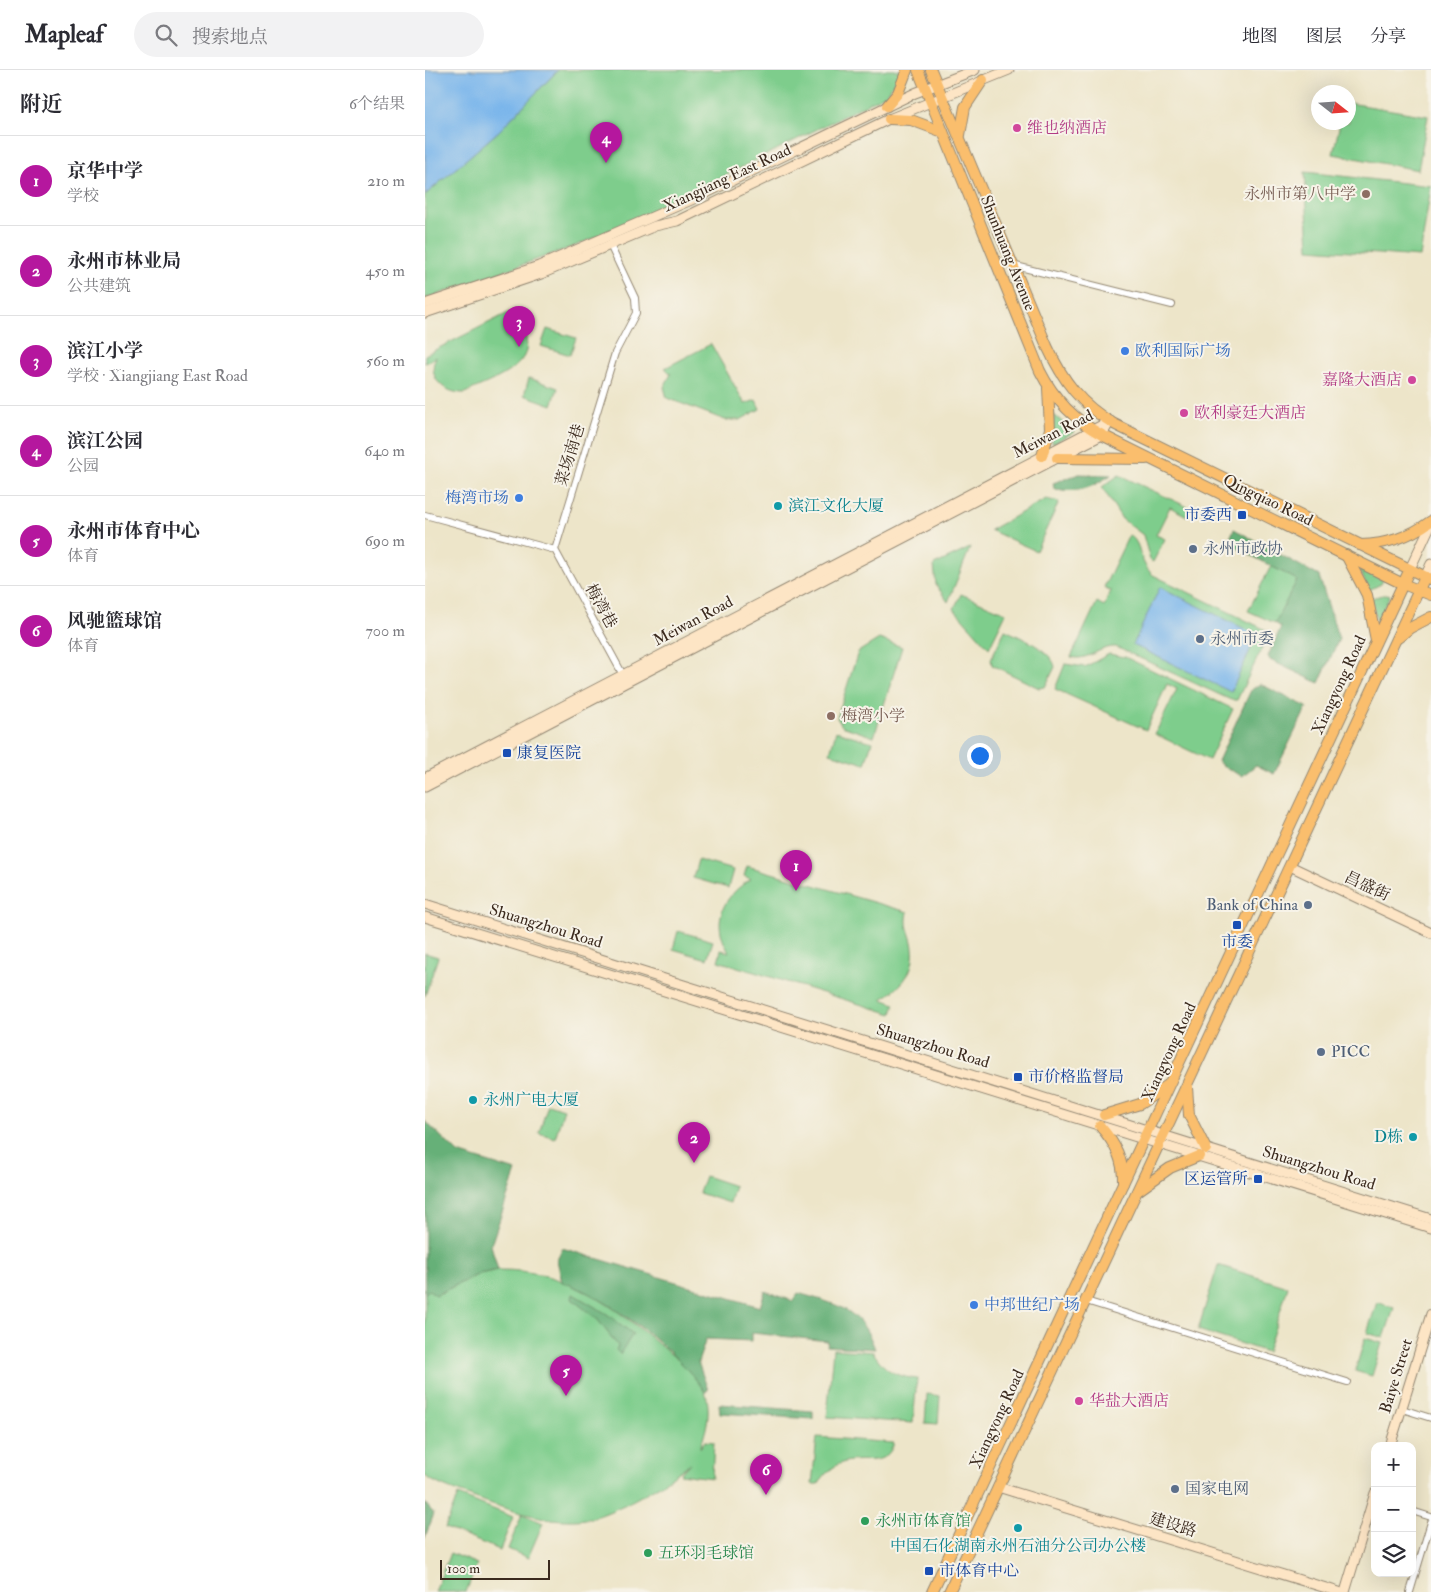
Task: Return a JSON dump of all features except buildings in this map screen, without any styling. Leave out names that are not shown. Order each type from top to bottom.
[{"type":"main road","points":[[887,106],[898,93],[907,70]]},
{"type":"main road","name":"Shunhuang Avenue","points":[[918,70],[1048,387],[1075,419],[1098,433]]},
{"type":"main road","name":"Shunhuang Avenue","points":[[931,70],[1047,346],[1065,381],[1084,404],[1110,421]]},
{"type":"main road","name":"Xiangjiang East Road","points":[[425,304],[557,258],[698,197],[887,106],[936,84],[975,70]]},
{"type":"main road","name":"Xiangjiang East Road","points":[[425,313],[541,274],[655,226],[677,221],[869,128],[941,96],[1009,70]]},
{"type":"main road","points":[[959,138],[965,107],[983,80]]},
{"type":"main road","points":[[863,118],[869,128]]},
{"type":"main road","points":[[889,119],[911,120],[943,132]]},
{"type":"main road","points":[[1048,387],[1050,457],[1151,459]]},
{"type":"main road","name":"Meiwan Road","points":[[425,778],[623,674],[1098,433],[1110,421]]},
{"type":"main road","name":"Qingqiao Road","points":[[1110,421],[1428,579]]},
{"type":"main road","name":"Qingqiao Road","points":[[1098,433],[1403,584],[1431,594]]},
{"type":"main road","name":"Meiwan Road","points":[[425,786],[1050,457]]},
{"type":"main road","points":[[1376,640],[1367,595],[1346,555],[1357,544],[1383,544],[1414,533],[1431,522]]},
{"type":"main road","name":"Xiangyong Road","points":[[932,1592],[1150,1130],[1431,522]]},
{"type":"main road","name":"Xiangyong Road","points":[[949,1592],[1395,640],[1419,590],[1428,579],[1431,564]]},
{"type":"main road","points":[[1395,640],[1410,628],[1431,617]]},
{"type":"main road","name":"昌盛街","points":[[1290,866],[1431,933]]},
{"type":"main road","name":"Shuangzhou Road","points":[[425,904],[1164,1134],[1203,1153],[1431,1228]]},
{"type":"main road","name":"Shuangzhou Road","points":[[425,917],[1145,1140],[1203,1153],[1431,1219]]},
{"type":"main road","points":[[1195,1032],[1208,1038]]},
{"type":"main road","points":[[1104,1115],[1140,1104],[1172,1081]]},
{"type":"main road","points":[[1137,1192],[1170,1168],[1203,1153],[1189,1115],[1187,1084]]},
{"type":"main road","points":[[1059,1114],[1063,1102]]},
{"type":"main road","points":[[1100,1126],[1113,1143],[1121,1159],[1123,1186]]},
{"type":"main road","points":[[1115,1203],[1129,1210]]},
{"type":"main road","name":"Baiye Street","points":[[1391,1442],[1431,1314]]},
{"type":"main road","name":"建设路","points":[[998,1487],[1339,1592]]},
{"type":"main road","points":[[1345,1592],[1371,1507]]},
{"type":"street","name":"菜场南巷","points":[[555,550],[615,353],[619,342],[634,321],[636,313],[635,298],[610,245]]},
{"type":"street","points":[[1013,265],[1172,305]]},
{"type":"street","points":[[425,515],[555,550]]},
{"type":"street","name":"梅湾巷","points":[[555,550],[623,674]]},
{"type":"street","points":[[1086,1301],[1347,1382]]},
{"type":"street","points":[[1402,1409],[1431,1418]]},
{"type":"street","points":[[1416,1512],[1431,1517]]},
{"type":"street","points":[[1410,1592],[1431,1522]]},
{"type":"green space","points":[[558,70],[900,70],[900,74],[887,94],[653,212],[575,246],[425,299],[425,195],[499,131]]},
{"type":"green space","points":[[1356,104],[1428,116],[1418,170],[1333,154],[1338,130],[1356,130]]},
{"type":"green space","points":[[1305,172],[1431,186],[1420,257],[1309,249]]},
{"type":"green space","points":[[510,312],[512,317],[506,321],[523,330],[527,343],[525,354],[519,363],[499,377],[465,393],[458,393],[444,388],[433,372],[436,357],[425,363],[425,355]]},
{"type":"green space","points":[[547,329],[576,338],[570,355],[541,346]]},
{"type":"green space","points":[[711,344],[745,404],[756,400],[760,409],[740,420],[725,420],[667,398],[664,387],[671,374],[665,368]]},
{"type":"green space","points":[[529,378],[558,388],[552,405],[524,395]]},
{"type":"green space","points":[[1054,415],[1074,432],[1052,443]]},
{"type":"green space","points":[[1079,474],[1111,475],[1084,489],[1054,489],[1053,483]]},
{"type":"green space","points":[[1119,475],[1190,508],[1187,516],[1170,507],[1156,535],[1165,539],[1153,562],[1150,560],[1143,535],[1122,519],[1102,487]]},
{"type":"green space","points":[[1046,499],[1059,502],[1036,551],[990,530]]},
{"type":"green space","points":[[1234,529],[1319,576],[1339,639],[1319,683],[1270,660],[1268,656],[1281,627],[1275,623],[1297,580],[1228,543]]},
{"type":"green space","points":[[1129,535],[1136,543],[1144,564],[1153,575],[1268,631],[1268,636],[1237,700],[1231,700],[1116,647],[1110,647],[1088,656],[1071,657],[1097,602],[1104,606],[1111,591],[1104,587]]},
{"type":"green space","points":[[970,548],[948,602],[936,585],[934,565]]},
{"type":"green space","points":[[1271,566],[1298,580],[1275,623],[1248,611]]},
{"type":"green space","points":[[1361,569],[1383,580],[1381,584],[1369,590],[1360,572]]},
{"type":"green space","points":[[961,594],[1006,613],[989,648],[954,609]]},
{"type":"green space","points":[[1390,595],[1377,622],[1371,598]]},
{"type":"green space","points":[[1005,630],[1035,645],[1053,661],[1055,667],[1045,687],[1039,688],[992,665],[991,659]]},
{"type":"green space","points":[[879,639],[902,647],[874,737],[842,726],[837,718],[858,652]]},
{"type":"green space","points":[[1109,654],[1125,657],[1233,709],[1209,760],[1155,734],[1177,689],[1167,684],[1146,730],[1055,689],[1065,664],[1085,667]]},
{"type":"green space","points":[[1260,684],[1307,707],[1274,774],[1256,765],[1242,776],[1222,766],[1218,761],[1251,690]]},
{"type":"green space","points":[[836,731],[872,742],[865,764],[830,753]]},
{"type":"green space","points":[[698,860],[733,870],[728,888],[693,878]]},
{"type":"green space","points":[[747,866],[908,912],[907,925],[912,942],[913,960],[911,968],[902,983],[882,999],[895,1004],[892,1014],[718,961],[721,950],[729,952],[720,930],[722,910],[733,893],[751,879],[744,876]]},
{"type":"green space","points":[[678,931],[713,941],[707,959],[673,949]]},
{"type":"green space","points":[[425,953],[438,957],[425,996]]},
{"type":"green space","points":[[548,1104],[564,1109],[555,1138],[539,1133]]},
{"type":"green space","points":[[425,1121],[458,1153],[516,1171],[491,1245],[498,1270],[479,1274],[436,1295],[429,1290],[425,1294]]},
{"type":"green space","points":[[705,1176],[735,1186],[730,1203],[699,1193]]},
{"type":"green space","points":[[562,1248],[760,1307],[765,1291],[793,1301],[798,1293],[824,1301],[836,1305],[854,1316],[869,1335],[875,1349],[827,1346],[828,1341],[752,1333],[752,1341],[706,1339],[698,1362],[708,1390],[705,1392],[678,1360],[641,1327],[600,1299],[562,1282],[557,1260]]},
{"type":"green space","points":[[1218,1265],[1288,1287],[1267,1352],[1198,1330]]},
{"type":"green space","points":[[498,1270],[523,1271],[546,1276],[568,1283],[588,1293],[626,1318],[687,1368],[702,1385],[707,1399],[707,1421],[700,1448],[705,1441],[714,1442],[712,1478],[680,1474],[690,1463],[655,1488],[611,1511],[586,1519],[559,1520],[504,1508],[450,1489],[425,1476],[425,1294],[429,1290],[436,1295],[479,1274]]},
{"type":"green space","points":[[573,1294],[607,1314],[633,1334],[620,1354],[616,1350],[618,1346],[598,1320],[572,1299]]},
{"type":"green space","points":[[1377,1302],[1394,1308],[1384,1338],[1367,1333]]},
{"type":"green space","points":[[1365,1338],[1382,1343],[1372,1376],[1355,1371]]},
{"type":"green space","points":[[833,1349],[873,1352],[891,1372],[917,1379],[913,1423],[827,1417]]},
{"type":"green space","points":[[927,1394],[940,1396],[938,1424],[925,1423]]},
{"type":"green space","points":[[719,1404],[813,1411],[813,1419],[720,1413]]},
{"type":"green space","points":[[817,1437],[894,1443],[886,1456],[881,1459],[841,1463],[830,1470],[818,1484],[812,1484]]},
{"type":"green space","points":[[458,1495],[513,1517],[500,1550],[445,1528]]},
{"type":"green space","points":[[425,1503],[434,1514],[425,1537]]},
{"type":"green space","points":[[522,1514],[543,1523],[528,1558],[508,1549]]},
{"type":"green space","points":[[450,1553],[477,1564],[466,1592],[435,1592]]},
{"type":"water","points":[[425,70],[558,70],[499,131],[425,195]]},
{"type":"water","points":[[1160,587],[1257,635],[1231,692],[1133,645]]},
{"type":"place","name":"维也纳酒店","points":[[1017,128]]},
{"type":"place","name":"滨江公园","points":[[606,163]]},
{"type":"place","name":"永州市第八中学","points":[[1366,194]]},
{"type":"place","name":"滨江小学","points":[[519,347]]},
{"type":"place","name":"欧利国际广场","points":[[1125,351]]},
{"type":"place","name":"嘉隆大酒店","points":[[1412,380]]},
{"type":"place","name":"欧利豪廷大酒店","points":[[1184,413]]},
{"type":"place","name":"梅湾市场","points":[[519,498]]},
{"type":"place","name":"滨江文化大厦","points":[[778,506]]},
{"type":"place","name":"市委西","points":[[1242,515]]},
{"type":"place","name":"永州市政协","points":[[1193,549]]},
{"type":"place","name":"永州市委","points":[[1200,639]]},
{"type":"place","name":"梅湾小学","points":[[831,716]]},
{"type":"place","name":"康复医院","points":[[507,753]]},
{"type":"place","name":"京华中学","points":[[796,891]]},
{"type":"place","name":"Bank of China","points":[[1308,905]]},
{"type":"place","name":"市委","points":[[1237,925]]},
{"type":"place","name":"PICC","points":[[1321,1052]]},
{"type":"place","name":"市价格监督局","points":[[1018,1077]]},
{"type":"place","name":"永州广电大厦","points":[[473,1100]]},
{"type":"place","name":"D栋","points":[[1413,1137]]},
{"type":"place","name":"永州市林业局","points":[[694,1163]]},
{"type":"place","name":"区运管所","points":[[1258,1179]]},
{"type":"place","name":"中邦世纪广场","points":[[974,1305]]},
{"type":"place","name":"永州市体育中心","points":[[566,1396]]},
{"type":"place","name":"华盐大酒店","points":[[1079,1401]]},
{"type":"place","name":"国家电网","points":[[1175,1489]]},
{"type":"place","name":"风驰篮球馆","points":[[766,1495]]},
{"type":"place","name":"永州市体育馆","points":[[865,1521]]},
{"type":"place","name":"中国石化湖南永州石油分公司办公楼","points":[[1018,1528]]},
{"type":"place","name":"五环羽毛球馆","points":[[648,1553]]},
{"type":"place","name":"市体育中心","points":[[929,1571]]}]
